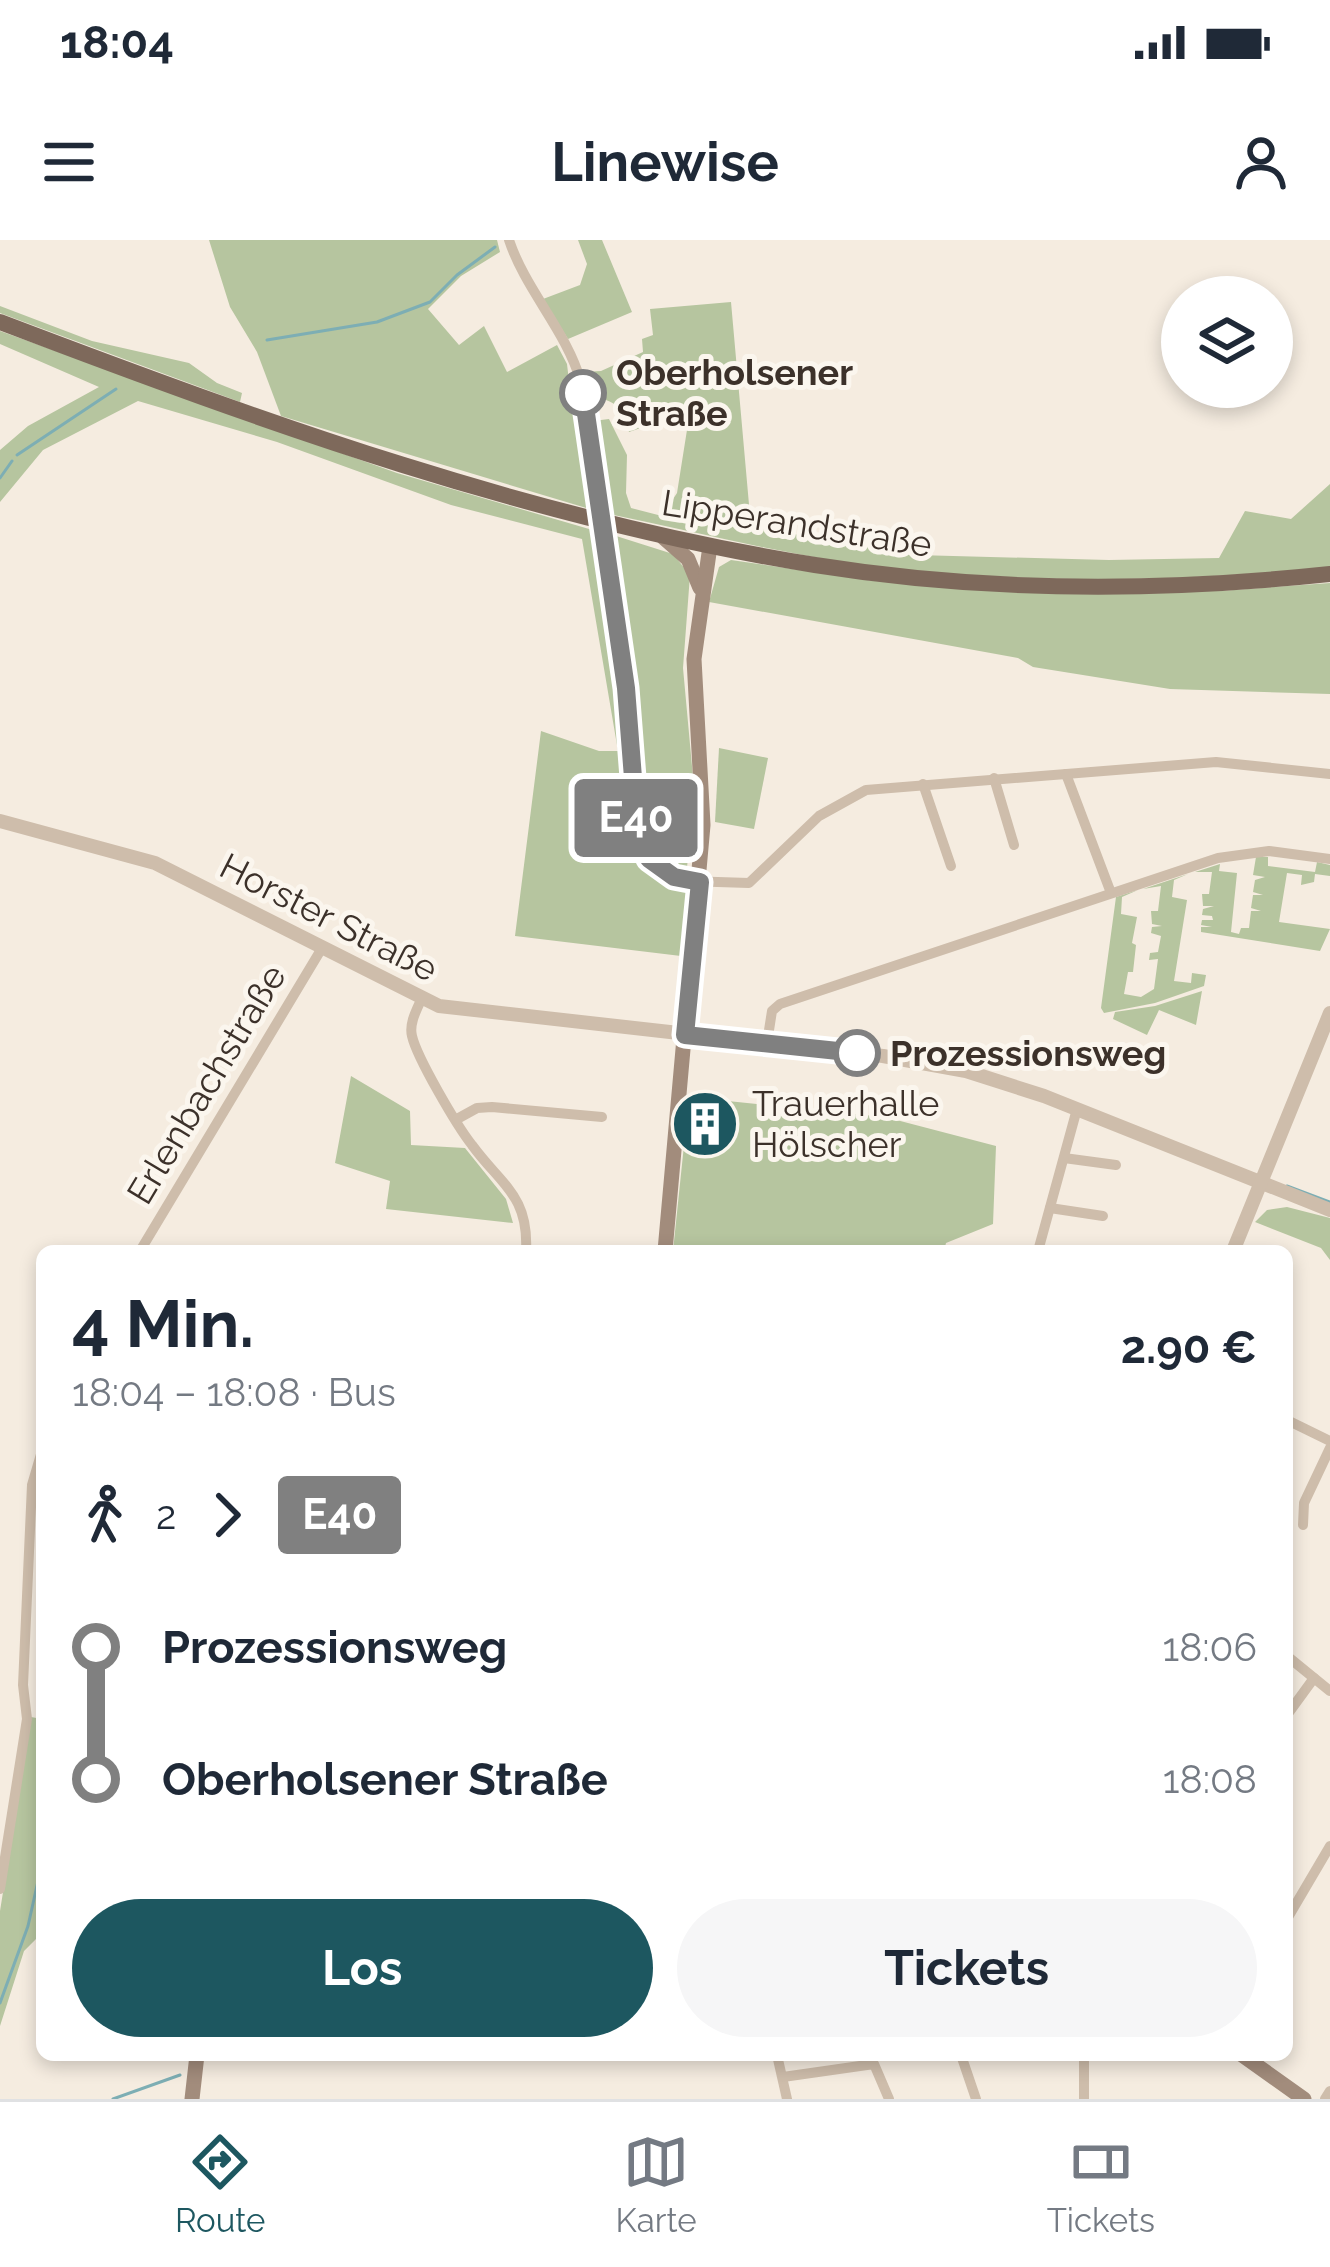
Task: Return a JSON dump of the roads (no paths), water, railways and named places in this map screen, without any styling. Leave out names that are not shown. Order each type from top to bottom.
[{"type":"main road","name":"Lipperandstraße","points":[[0,322],[373,457],[710,546],[879,573],[1031,585],[1180,585],[1330,574]]},
{"type":"main road","points":[[663,537],[688,559],[701,591]]},
{"type":"main road","points":[[665,1245],[700,882],[704,790],[694,659],[710,546]]},
{"type":"main road","points":[[192,2099],[195,2061]]},
{"type":"main road","points":[[1250,2061],[1304,2099]]},
{"type":"street","points":[[508,240],[576,364],[626,688],[637,829],[649,859],[674,877],[749,883],[806,828],[866,790],[1216,762],[1330,773]]},
{"type":"street","points":[[1066,773],[1111,893]]},
{"type":"street","points":[[994,778],[1014,845]]},
{"type":"street","points":[[923,784],[951,866]]},
{"type":"street","name":"Horster Straße","points":[[0,821],[155,863],[421,1000],[459,1010],[931,1064],[996,1080],[1077,1109],[1330,1210]]},
{"type":"street","points":[[767,1043],[770,1017],[780,1004],[1111,893],[1231,855],[1269,851],[1330,859]]},
{"type":"street","name":"Erlenbachstraße","points":[[144,1245],[322,948]]},
{"type":"street","points":[[421,1000],[413,1017],[412,1039],[469,1142],[515,1196],[527,1228],[526,1245]]},
{"type":"street","points":[[1235,1245],[1330,1013]]},
{"type":"street","points":[[457,1119],[477,1108],[492,1107],[602,1117]]},
{"type":"street","points":[[1040,1245],[1077,1109]]},
{"type":"street","points":[[1064,1158],[1116,1165]]},
{"type":"street","points":[[1050,1208],[1103,1216]]},
{"type":"street","points":[[1293,1423],[1330,1445],[1304,1503],[1303,1525]]},
{"type":"street","points":[[0,1889],[27,1719],[23,1684],[36,1471]]},
{"type":"street","points":[[1293,1661],[1330,1691]]},
{"type":"street","points":[[1293,1707],[1314,1678]]},
{"type":"street","points":[[1293,1909],[1330,1846]]},
{"type":"street","points":[[779,2061],[787,2099]]},
{"type":"street","points":[[963,2061],[976,2099]]},
{"type":"street","points":[[1084,2061],[1084,2099]]},
{"type":"street","points":[[783,2078],[874,2064],[889,2099]]},
{"type":"street","points":[[1324,2099],[1330,2091]]},
{"type":"waterway","points":[[267,340],[377,322],[430,302],[495,247]]},
{"type":"waterway","points":[[17,455],[116,389]]},
{"type":"waterway","points":[[0,478],[12,461]]},
{"type":"waterway","points":[[1287,1186],[1330,1202]]},
{"type":"waterway","points":[[0,2003],[36,1890]]},
{"type":"waterway","points":[[113,2099],[180,2075]]},
{"type":"place","name":"Oberholsener Straße","points":[[583,393]]},
{"type":"place","name":"Prozessionsweg","points":[[857,1053]]},
{"type":"place","name":"Trauerhalle Hölscher","points":[[705,1124]]}]
